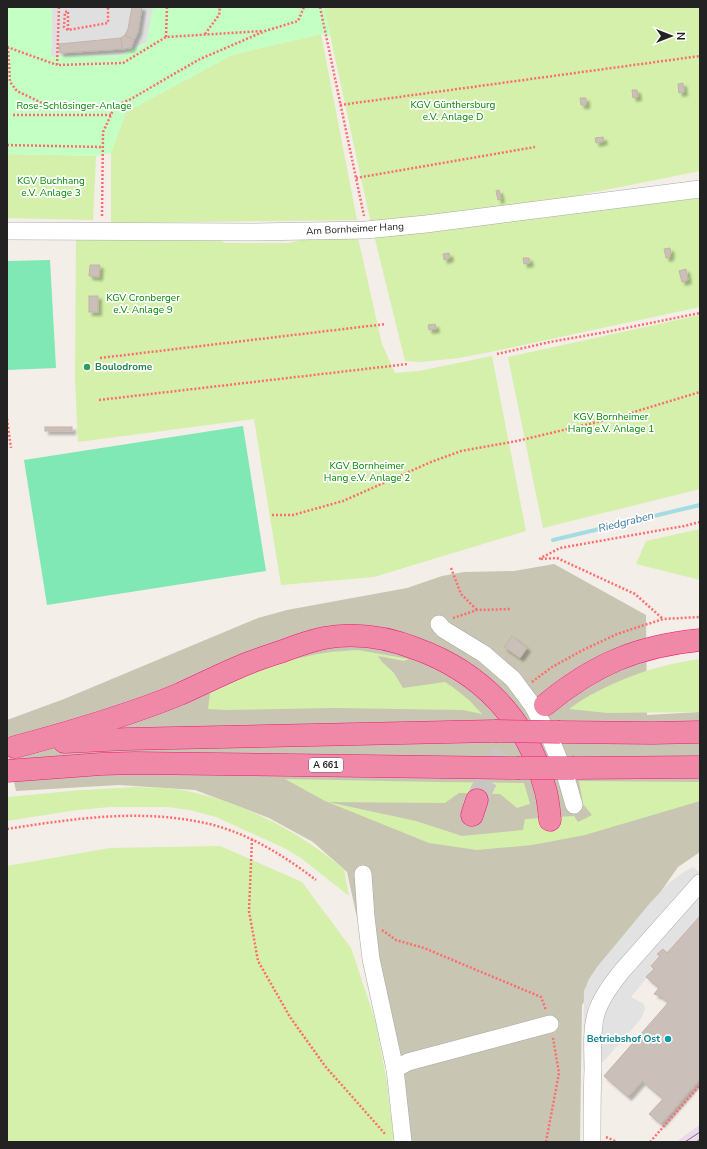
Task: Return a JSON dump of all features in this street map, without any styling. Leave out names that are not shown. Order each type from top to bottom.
[{"type":"highway","points":[[11,747],[81,729],[131,713],[180,694],[248,663],[297,646],[324,638],[353,635],[380,637],[403,643],[445,660],[476,680],[502,705],[523,734],[534,756],[544,784],[550,820]]},
{"type":"highway","points":[[545,706],[580,678],[620,658],[661,645],[700,640]]},
{"type":"highway","points":[[11,747],[60,742],[127,739],[495,731],[652,733],[700,732]]},
{"type":"highway","name":"A 661","points":[[7,771],[135,763],[517,768],[700,767]]},
{"type":"street","name":"Am Bornheimer Hang","points":[[7,231],[251,232],[366,230],[426,224],[700,189]]},
{"type":"street","points":[[439,624],[443,629],[484,654],[513,679],[533,706],[550,738],[565,774],[574,805]]},
{"type":"street","points":[[363,874],[371,959],[395,1068],[403,1142]]},
{"type":"street","points":[[592,1142],[594,1033],[596,1015],[602,1000],[618,976],[700,883]]},
{"type":"street","points":[[395,1068],[408,1062],[550,1024]]},
{"type":"path","points":[[57,65],[59,7]]},
{"type":"path","points":[[68,30],[108,23],[108,7]]},
{"type":"path","points":[[166,37],[167,7]]},
{"type":"path","points":[[205,34],[219,15],[220,7]]},
{"type":"path","points":[[265,31],[166,37],[123,62],[57,65],[8,47],[10,82],[16,91],[42,103],[85,108],[115,106],[131,99],[198,60],[265,31],[298,21],[304,7]]},
{"type":"path","points":[[320,7],[366,230]]},
{"type":"path","points":[[68,11],[68,30],[64,27],[65,12],[68,11]]},
{"type":"path","points":[[58,19],[64,19]]},
{"type":"path","points":[[340,105],[700,56]]},
{"type":"path","points":[[102,231],[103,132],[115,106]]},
{"type":"path","points":[[13,115],[111,115]]},
{"type":"path","points":[[7,145],[102,147]]},
{"type":"path","points":[[356,178],[535,147]]},
{"type":"path","points":[[497,354],[550,342],[700,313]]},
{"type":"path","points":[[100,358],[386,324]]},
{"type":"path","points":[[99,400],[408,364]]},
{"type":"path","points":[[272,515],[293,515],[343,501],[431,462],[461,451],[517,441],[614,418],[700,392]]},
{"type":"path","points":[[8,420],[11,448]]},
{"type":"path","points":[[662,619],[635,594],[557,558],[539,559],[560,548],[700,522]]},
{"type":"path","points":[[451,568],[461,594],[477,610]]},
{"type":"path","points":[[7,829],[83,818],[140,816],[179,818],[202,822],[252,839],[297,865],[316,880]]},
{"type":"path","points":[[252,839],[249,911],[258,961],[290,1016],[325,1066],[386,1135]]},
{"type":"path","points":[[366,917],[396,940],[424,948],[541,997],[550,1024],[559,1073],[546,1142]]},
{"type":"path","points":[[650,1142],[700,1085]]},
{"type":"shaded area","points":[[52,7],[164,7],[163,34],[120,55],[51,56]]},
{"type":"shaded area","points":[[554,564],[646,615],[647,715],[700,712],[700,852],[678,867],[582,1005],[580,1142],[392,1142],[396,1140],[392,1078],[347,872],[313,842],[269,818],[195,790],[119,785],[16,791],[7,751],[7,720],[64,699],[258,618],[287,610],[407,588],[442,576],[464,572],[514,571]]},
{"type":"shaded area","points":[[693,867],[700,873],[700,916],[667,953],[663,949],[658,954],[660,956],[651,966],[654,969],[631,997],[644,1004],[644,1012],[640,1020],[603,1062],[593,1070],[583,1070],[584,991],[589,979],[597,967],[650,903],[669,883]]},
{"type":"shaded area","points":[[700,1125],[700,1142],[676,1142],[691,1131]]},
{"type":"green space","name":"Rose-Schlösinger-Anlage","points":[[7,7],[52,7],[51,56],[120,55],[146,43],[153,7],[324,7],[331,36],[321,34],[232,55],[126,112],[111,153],[96,156],[7,154]]},
{"type":"green space","name":"KGV Günthersburg e.V. Anlage D","points":[[324,7],[700,7],[700,171],[550,201],[371,224]]},
{"type":"green space","points":[[321,34],[357,220],[111,223],[111,153],[126,112],[232,55]]},
{"type":"green space","name":"KGV Buchhang e.V. Anlage 3","points":[[7,154],[96,156],[93,220],[7,218]]},
{"type":"green space","points":[[700,195],[700,307],[459,358],[421,362],[405,361],[374,235]]},
{"type":"green space","name":"KGV Bornheimer Hang e.V. Anlage 2","points":[[76,237],[210,237],[226,243],[289,243],[309,238],[358,238],[382,344],[395,373],[419,371],[492,356],[526,531],[374,577],[281,585],[254,419],[78,442],[75,379]]},
{"type":"green space","points":[[50,260],[56,368],[7,370],[7,261]]},
{"type":"green space","name":"KGV Bornheimer Hang e.V. Anlage 1","points":[[700,315],[700,489],[543,528],[508,357]]},
{"type":"green space","points":[[243,426],[266,571],[47,605],[24,460]]},
{"type":"green space","points":[[700,529],[700,580],[636,564],[646,541]]},
{"type":"green space","points":[[358,650],[409,659],[404,661],[378,656],[394,673],[403,688],[445,682],[469,700],[482,714],[463,710],[334,708],[208,709],[210,693],[237,680],[294,659],[332,652]]},
{"type":"green space","points":[[700,659],[700,712],[607,713],[569,709],[583,699],[632,676],[649,670]]},
{"type":"green space","points":[[700,775],[700,801],[585,835],[532,845],[477,850],[429,843],[325,801],[285,779],[524,783],[530,804],[517,808],[500,794],[459,793],[445,803],[328,802],[416,821],[462,836],[523,830],[525,819],[574,816],[578,822],[592,815],[583,804],[579,781],[699,782]]},
{"type":"green space","points":[[137,787],[176,789],[204,795],[268,819],[308,842],[344,869],[349,896],[301,858],[284,848],[216,817],[190,810],[168,807],[110,807],[77,810],[7,821],[7,797],[82,790]]},
{"type":"green space","points":[[220,846],[302,882],[351,948],[375,1020],[386,1077],[394,1139],[390,1142],[7,1142],[7,866],[110,848]]},
{"type":"building","points":[[132,7],[142,7],[138,32],[134,40],[125,35],[128,29]]},
{"type":"building","points":[[125,35],[134,40],[131,48],[122,49],[121,38]]},
{"type":"building","points":[[121,38],[122,49],[60,53],[59,44]]},
{"type":"building","points":[[683,83],[684,92],[679,93],[678,84]]},
{"type":"building","points":[[632,90],[637,90],[638,97],[633,98]]},
{"type":"building","points":[[580,98],[586,98],[586,105],[581,105]]},
{"type":"building","points":[[603,137],[604,141],[596,143],[595,138]]},
{"type":"building","points":[[499,190],[501,199],[498,200],[496,191]]},
{"type":"building","points":[[670,248],[670,257],[666,258],[664,249]]},
{"type":"building","points":[[449,253],[450,258],[444,260],[443,254]]},
{"type":"building","points":[[523,258],[529,258],[530,263],[524,264]]},
{"type":"building","points":[[90,265],[100,265],[99,277],[89,276]]},
{"type":"building","points":[[686,269],[688,280],[682,282],[679,271]]},
{"type":"building","points":[[89,296],[98,296],[98,312],[89,312]]},
{"type":"building","points":[[435,324],[436,329],[429,330],[428,325]]},
{"type":"building","points":[[45,427],[72,427],[72,431],[45,431]]},
{"type":"building","points":[[512,636],[527,648],[520,658],[504,647]]},
{"type":"building","name":"Betriebshof Ost","points":[[700,916],[700,1079],[661,1124],[649,1114],[663,1099],[642,1081],[628,1097],[604,1076],[668,1003],[660,996],[654,994],[659,988],[646,977],[654,969],[651,966],[660,956],[657,954],[663,949],[667,953]]},
{"type":"waterway","name":"Riedgraben","points":[[553,540],[700,505]]},
{"type":"tunnel","points":[[477,800],[506,749],[523,727],[545,705]]},
{"type":"tram line","points":[[685,1142],[700,1132]]},
{"type":"tram line","points":[[696,1142],[700,1139]]},
{"type":"place","name":"Boulodrome","points":[[87,367]]},
{"type":"place","name":"Betriebshof Ost","points":[[668,1039]]},
{"type":"park label","name":"KGV Cronberger e.V. Anlage 9","points":[[143,304]]}]
